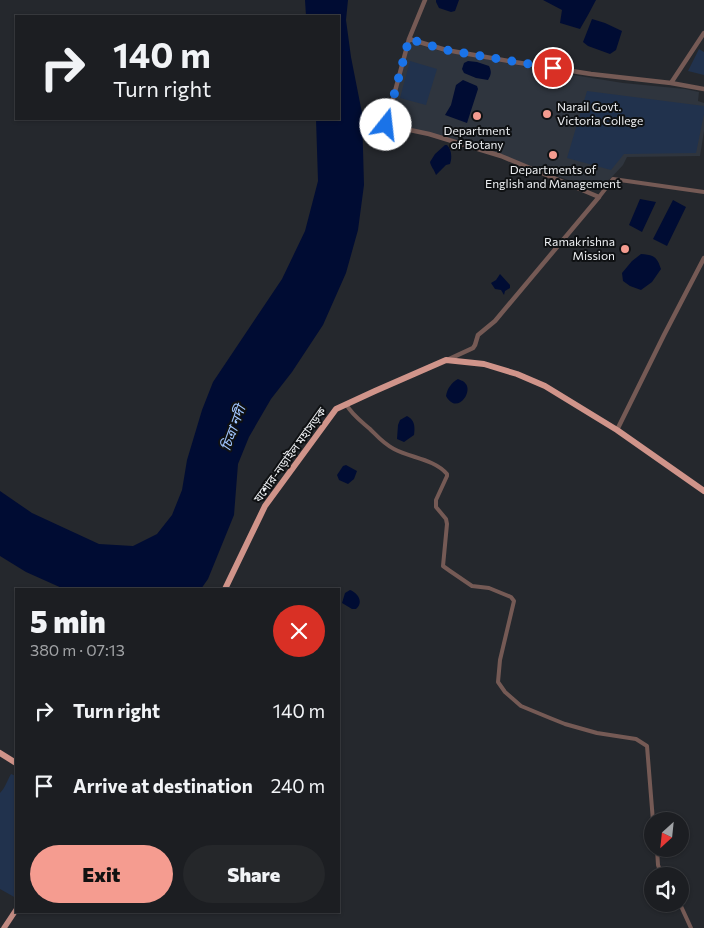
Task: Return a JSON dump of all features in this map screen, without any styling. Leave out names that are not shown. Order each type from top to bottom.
[{"type":"highway","name":"যশোর-নড়াইল মহাসড়ক","points":[[225,588],[265,506],[336,409],[446,360],[484,364],[517,374],[545,386],[617,430],[704,491]]},
{"type":"highway","points":[[0,753],[15,762]]},
{"type":"main road","points":[[4,928],[15,912]]},
{"type":"street","points":[[425,0],[409,39],[386,125],[429,134],[501,156],[600,197]]},
{"type":"street","points":[[671,83],[704,34]]},
{"type":"street","points":[[409,39],[446,50],[514,62],[704,89]]},
{"type":"street","points":[[446,360],[473,348],[478,335],[495,321],[600,197],[613,179],[704,192]]},
{"type":"street","points":[[617,430],[704,258]]},
{"type":"street","points":[[346,404],[350,412],[380,440],[395,449],[441,468],[447,474],[436,500],[436,507],[446,519],[447,524],[444,566],[472,586],[489,588],[511,597],[514,601],[500,660],[498,682],[505,692],[521,706],[565,724],[597,733],[636,738],[647,746],[652,812]]},
{"type":"street","points":[[684,912],[691,928]]},
{"type":"shaded area","name":"Narail Govt. Victoria College","points":[[410,42],[447,53],[542,70],[623,83],[699,92],[698,101],[704,103],[704,131],[700,156],[627,157],[623,165],[611,178],[596,190],[515,161],[388,124]]},
{"type":"shaded area","points":[[699,49],[704,52],[704,75],[688,71]]},
{"type":"shaded area","points":[[410,61],[437,69],[426,105],[400,98]]},
{"type":"shaded area","points":[[587,91],[704,106],[696,153],[624,154],[611,170],[567,158]]},
{"type":"shaded area","points":[[11,774],[15,776],[15,897],[0,889],[0,793]]},
{"type":"water","name":"চিত্রা নদী","points":[[305,0],[348,0],[346,20],[362,113],[364,185],[358,230],[346,273],[323,325],[292,372],[271,399],[249,437],[238,464],[234,515],[208,579],[202,588],[62,588],[26,572],[0,556],[0,491],[32,513],[99,544],[133,546],[157,534],[172,515],[182,490],[187,460],[202,410],[213,382],[282,279],[305,231],[318,181],[316,120],[340,120],[340,15],[306,15]]},
{"type":"water","points":[[436,0],[459,0],[455,11],[451,12],[439,8]]},
{"type":"water","points":[[543,0],[596,0],[580,29],[560,23],[562,10]]},
{"type":"water","points":[[592,19],[622,31],[616,50],[610,54],[588,46],[583,42]]},
{"type":"water","points":[[468,61],[489,66],[491,73],[488,80],[464,73],[462,69],[464,63]]},
{"type":"water","points":[[463,80],[477,86],[478,89],[467,123],[445,115],[451,105],[456,85]]},
{"type":"water","points":[[445,145],[449,147],[451,152],[450,164],[446,165],[436,175],[430,162],[435,154]]},
{"type":"water","points":[[640,199],[656,202],[642,232],[629,225]]},
{"type":"water","points":[[673,200],[686,207],[667,246],[653,239]]},
{"type":"water","points":[[641,254],[654,257],[661,269],[652,282],[641,290],[623,281],[622,273]]},
{"type":"water","points":[[500,274],[510,285],[510,288],[505,291],[504,295],[501,290],[495,289],[491,283]]},
{"type":"water","points":[[458,379],[464,382],[467,391],[463,400],[455,404],[450,402],[446,396],[450,386]]},
{"type":"water","points":[[407,416],[414,424],[414,435],[404,442],[397,439],[398,425],[400,420]]},
{"type":"water","points":[[346,465],[357,471],[354,479],[348,484],[339,480],[337,475],[343,466]]},
{"type":"water","points":[[350,590],[355,593],[360,601],[356,609],[352,609],[342,603],[345,593]]},
{"type":"place","name":"Narail Govt. Victoria College","points":[[547,114]]},
{"type":"place","name":"Department of Botany","points":[[477,116]]},
{"type":"place","name":"Departments of English and Management","points":[[553,155]]},
{"type":"place","name":"Ramakrishna Mission","points":[[625,249]]},
{"type":"route","points":[[386,125],[409,39],[446,50],[553,68]]}]
